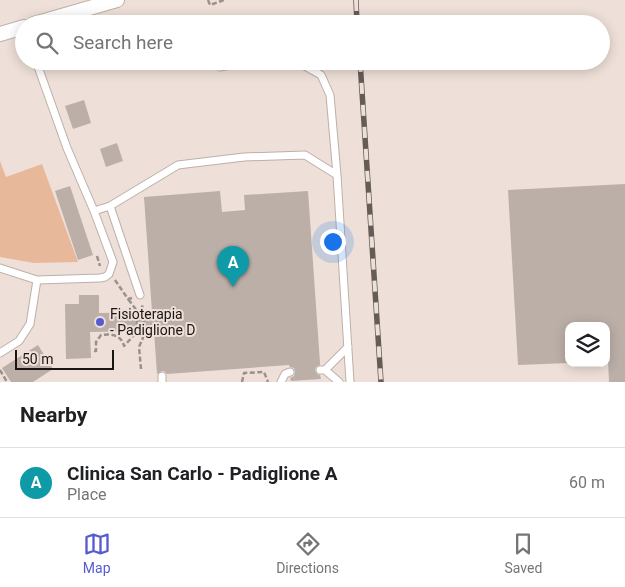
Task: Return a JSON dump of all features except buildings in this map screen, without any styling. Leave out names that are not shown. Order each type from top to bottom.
[{"type":"street","points":[[65,15],[117,0]]},
{"type":"street","points":[[0,34],[15,30]]},
{"type":"lane","points":[[0,268],[37,280],[100,278],[110,274],[113,262],[67,148],[39,70]]},
{"type":"lane","points":[[312,70],[321,75],[330,96],[350,382]]},
{"type":"lane","points":[[94,211],[110,206],[178,165],[244,157],[305,156],[337,175]]},
{"type":"lane","points":[[110,206],[140,295]]},
{"type":"lane","points":[[0,353],[20,341],[30,324],[37,280]]},
{"type":"lane","points":[[339,382],[323,370],[348,347]]},
{"type":"lane","points":[[281,382],[285,374],[290,372]]},
{"type":"path","points":[[208,0],[210,5],[224,0]]},
{"type":"path","points":[[94,351],[96,351],[96,342],[101,335],[115,334],[122,340],[124,346],[137,332],[137,311],[110,274],[101,268],[97,256]]},
{"type":"path","points":[[128,299],[140,295],[145,333],[139,347],[141,369]]},
{"type":"path","points":[[143,315],[150,314]]},
{"type":"path","points":[[0,370],[7,382]]},
{"type":"path","points":[[242,382],[244,373],[264,372],[268,382]]},
{"type":"shaded area","points":[[0,161],[6,177],[42,164],[78,262],[34,263],[0,257]]},
{"type":"railway","points":[[356,0],[357,15]]},
{"type":"railway","points":[[361,70],[381,382]]},
{"type":"place","name":"Clinica San Carlo - Padiglione A","points":[[233,287]]},
{"type":"place","name":"Fisioterapia - Padiglione D","points":[[100,322]]}]
